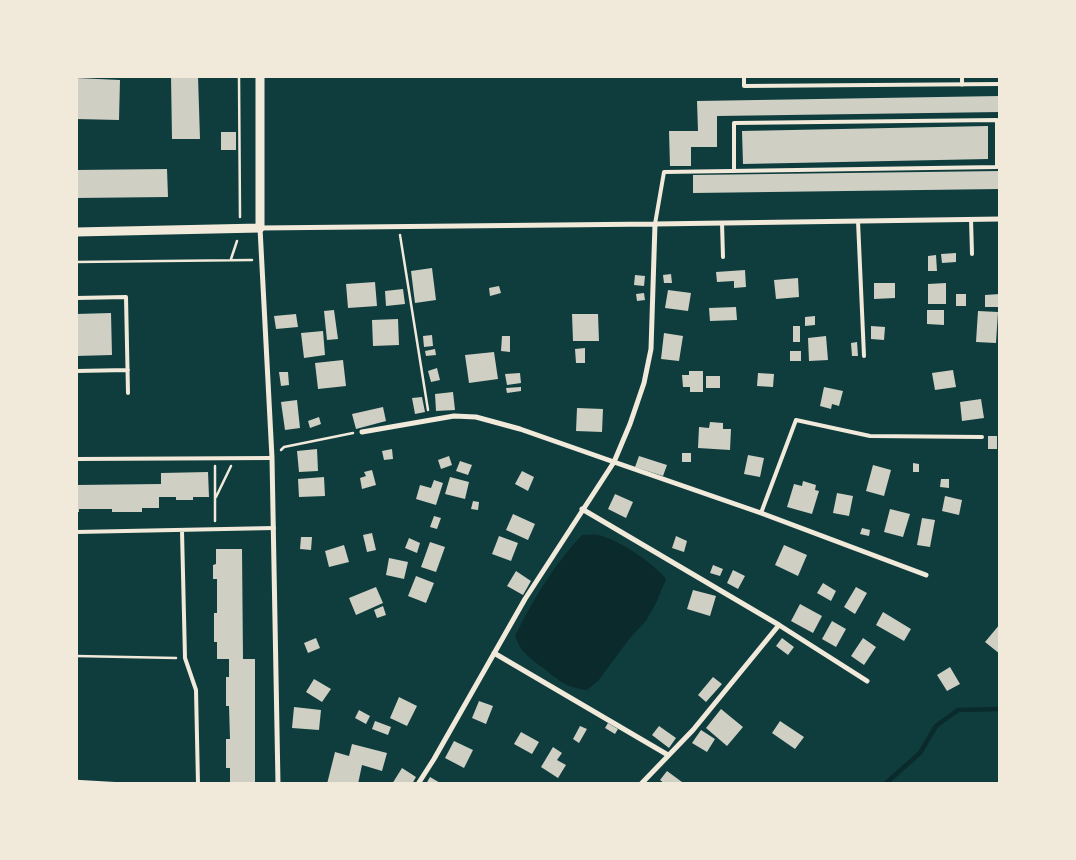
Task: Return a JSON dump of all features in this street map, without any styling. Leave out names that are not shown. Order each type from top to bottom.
[{"type":"street","points":[[260,76],[260,228],[272,458],[278,784]]},
{"type":"street","points":[[76,232],[1000,219]]},
{"type":"street","points":[[418,784],[494,653],[582,508],[614,462],[644,383],[651,349],[655,224]]},
{"type":"street","points":[[362,432],[454,416],[476,417],[520,429],[761,513],[926,575]]},
{"type":"street","points":[[582,508],[779,625],[866,681]]},
{"type":"street","points":[[641,784],[693,730],[779,625]]},
{"type":"street","points":[[494,653],[668,755]]},
{"type":"lane","points":[[744,76],[744,86],[1000,84]]},
{"type":"lane","points":[[962,76],[962,85]]},
{"type":"lane","points":[[655,224],[664,172],[997,167],[997,120],[734,123],[734,170]]},
{"type":"lane","points":[[971,220],[972,254]]},
{"type":"lane","points":[[858,221],[864,356]]},
{"type":"lane","points":[[722,223],[723,257]]},
{"type":"lane","points":[[76,298],[126,297],[128,393]]},
{"type":"lane","points":[[76,371],[128,370]]},
{"type":"lane","points":[[761,513],[796,420],[870,436],[982,437]]},
{"type":"lane","points":[[76,459],[272,458]]},
{"type":"lane","points":[[76,532],[274,528]]},
{"type":"lane","points":[[182,531],[184,658],[196,690],[198,784]]},
{"type":"path","points":[[239,76],[240,220]]},
{"type":"path","points":[[398,227],[430,421]]},
{"type":"path","points":[[232,259],[237,240]]},
{"type":"path","points":[[76,262],[263,259]]},
{"type":"path","points":[[272,458],[284,448],[362,432]]},
{"type":"path","points":[[214,530],[215,459]]},
{"type":"path","points":[[215,499],[235,459]]},
{"type":"path","points":[[76,656],[184,658]]},
{"type":"path","points":[[76,781],[128,784]]},
{"type":"water","points":[[582,535],[606,537],[625,546],[653,566],[666,579],[646,621],[630,638],[598,681],[587,690],[563,683],[526,654],[515,636],[545,583],[562,558]]},
{"type":"building","points":[[171,76],[198,76],[200,139],[172,139]]},
{"type":"building","points":[[76,78],[120,80],[119,120],[76,119]]},
{"type":"building","points":[[1000,96],[1000,112],[717,116],[717,147],[691,147],[691,166],[670,166],[669,131],[698,131],[697,101]]},
{"type":"building","points":[[988,126],[988,159],[743,164],[742,131]]},
{"type":"building","points":[[221,132],[236,132],[236,150],[221,150]]},
{"type":"building","points":[[167,169],[168,197],[76,198],[76,170]]},
{"type":"building","points":[[1000,171],[1000,189],[693,193],[693,175]]},
{"type":"building","points":[[956,253],[956,262],[942,263],[941,254]]},
{"type":"building","points":[[936,255],[937,271],[928,271],[928,256]]},
{"type":"building","points":[[432,268],[436,300],[415,303],[411,271]]},
{"type":"building","points":[[745,270],[746,287],[734,288],[734,281],[717,282],[716,272]]},
{"type":"building","points":[[671,274],[672,283],[664,283],[663,275]]},
{"type":"building","points":[[635,275],[645,276],[644,286],[634,285]]},
{"type":"building","points":[[798,278],[799,297],[776,299],[774,280]]},
{"type":"building","points":[[375,282],[377,306],[348,308],[346,284]]},
{"type":"building","points":[[874,283],[895,283],[895,298],[874,299]]},
{"type":"building","points":[[946,283],[946,304],[928,304],[928,284]]},
{"type":"building","points":[[499,286],[501,293],[490,296],[489,288]]},
{"type":"building","points":[[403,289],[405,304],[386,306],[385,291]]},
{"type":"building","points":[[668,290],[691,293],[688,311],[665,308]]},
{"type":"building","points":[[644,293],[645,300],[637,301],[636,294]]},
{"type":"building","points":[[956,294],[966,294],[966,306],[956,306]]},
{"type":"building","points":[[1000,294],[1000,307],[985,307],[985,295]]},
{"type":"building","points":[[736,307],[737,320],[710,321],[709,308]]},
{"type":"building","points":[[334,310],[338,339],[327,340],[324,311]]},
{"type":"building","points":[[927,310],[944,310],[944,325],[927,324]]},
{"type":"building","points":[[978,311],[998,312],[996,343],[976,342]]},
{"type":"building","points":[[111,313],[112,355],[76,356],[76,314]]},
{"type":"building","points":[[296,314],[298,327],[276,329],[274,316]]},
{"type":"building","points":[[572,314],[598,314],[599,341],[573,341]]},
{"type":"building","points":[[815,316],[815,325],[805,326],[805,317]]},
{"type":"building","points":[[398,319],[399,345],[373,346],[372,320]]},
{"type":"building","points":[[793,326],[800,326],[800,342],[793,342]]},
{"type":"building","points":[[871,326],[885,327],[884,340],[871,339]]},
{"type":"building","points":[[323,331],[325,355],[304,358],[301,333]]},
{"type":"building","points":[[664,333],[683,336],[679,361],[661,359]]},
{"type":"building","points":[[432,335],[433,346],[424,347],[423,336]]},
{"type":"building","points":[[502,336],[510,336],[510,352],[501,351]]},
{"type":"building","points":[[826,336],[828,360],[809,361],[808,338]]},
{"type":"building","points":[[857,342],[858,356],[852,356],[851,343]]},
{"type":"building","points":[[585,348],[585,363],[576,363],[575,349]]},
{"type":"building","points":[[435,349],[436,355],[426,356],[425,351]]},
{"type":"building","points":[[790,351],[801,351],[801,361],[790,361]]},
{"type":"building","points":[[494,352],[498,379],[469,383],[465,355]]},
{"type":"building","points":[[343,360],[346,386],[318,389],[315,363]]},
{"type":"building","points":[[437,368],[440,380],[431,382],[428,371]]},
{"type":"building","points":[[953,370],[956,387],[935,390],[932,373]]},
{"type":"building","points":[[689,371],[703,371],[703,392],[690,392],[690,387],[683,387],[682,375],[689,375]]},
{"type":"building","points":[[279,372],[288,372],[289,385],[281,386]]},
{"type":"building","points":[[520,373],[521,383],[507,385],[505,374]]},
{"type":"building","points":[[758,373],[774,374],[773,387],[757,386]]},
{"type":"building","points":[[706,376],[720,376],[720,388],[706,388]]},
{"type":"building","points":[[521,387],[521,391],[507,393],[506,388]]},
{"type":"building","points":[[824,387],[843,391],[839,406],[832,404],[831,409],[820,406]]},
{"type":"building","points":[[453,392],[455,410],[436,411],[435,394]]},
{"type":"building","points":[[422,397],[425,412],[415,414],[412,398]]},
{"type":"building","points":[[981,399],[984,418],[962,421],[960,402]]},
{"type":"building","points":[[297,400],[300,428],[285,430],[281,402]]},
{"type":"building","points":[[383,407],[386,421],[356,429],[352,414]]},
{"type":"building","points":[[577,408],[603,409],[602,432],[576,431]]},
{"type":"building","points":[[319,417],[321,424],[310,428],[308,421]]},
{"type":"building","points":[[710,422],[723,423],[723,429],[731,429],[730,450],[698,448],[699,427],[709,428]]},
{"type":"building","points":[[988,436],[997,436],[997,449],[988,449]]},
{"type":"building","points":[[317,449],[318,471],[299,472],[297,451]]},
{"type":"building","points":[[392,449],[393,459],[384,460],[382,451]]},
{"type":"building","points":[[682,453],[691,453],[691,462],[682,462]]},
{"type":"building","points":[[748,455],[764,458],[760,477],[744,474]]},
{"type":"building","points":[[449,456],[452,465],[441,469],[438,460]]},
{"type":"building","points":[[639,456],[667,465],[663,476],[635,467]]},
{"type":"building","points":[[460,461],[472,465],[468,475],[456,471]]},
{"type":"building","points":[[913,463],[919,464],[919,472],[913,472]]},
{"type":"building","points":[[873,465],[891,470],[884,496],[866,491]]},
{"type":"building","points":[[372,470],[376,485],[362,489],[360,478],[366,476],[364,472]]},
{"type":"building","points":[[522,471],[534,477],[528,491],[515,484]]},
{"type":"building","points":[[208,472],[209,497],[193,497],[193,500],[176,500],[176,497],[159,497],[159,508],[142,508],[142,512],[112,512],[112,509],[79,509],[79,512],[76,512],[76,485],[161,484],[161,473]]},
{"type":"building","points":[[324,477],[325,496],[299,497],[298,479]]},
{"type":"building","points":[[450,477],[469,482],[465,499],[445,494]]},
{"type":"building","points":[[941,479],[949,479],[949,488],[940,487]]},
{"type":"building","points":[[434,480],[443,483],[436,505],[416,499],[420,485],[431,488]]},
{"type":"building","points":[[803,481],[816,485],[815,490],[819,491],[812,514],[787,507],[794,484],[802,486]]},
{"type":"building","points":[[837,493],[853,496],[849,516],[833,513]]},
{"type":"building","points":[[615,494],[633,502],[626,518],[608,509]]},
{"type":"building","points":[[945,496],[962,500],[959,515],[942,511]]},
{"type":"building","points":[[473,501],[479,502],[478,510],[471,509]]},
{"type":"building","points":[[890,509],[910,514],[903,537],[884,532]]},
{"type":"building","points":[[513,514],[535,524],[528,540],[506,530]]},
{"type":"building","points":[[434,516],[441,518],[437,529],[430,527]]},
{"type":"building","points":[[922,518],[935,520],[930,547],[917,545]]},
{"type":"building","points":[[862,528],[870,530],[869,536],[860,534]]},
{"type":"building","points":[[372,533],[376,550],[367,552],[363,535]]},
{"type":"building","points":[[499,536],[518,543],[511,561],[492,554]]},
{"type":"building","points":[[676,536],[687,541],[684,552],[672,548]]},
{"type":"building","points":[[301,537],[312,537],[311,550],[300,549]]},
{"type":"building","points":[[409,538],[420,543],[417,553],[405,548]]},
{"type":"building","points":[[430,542],[445,547],[436,572],[421,567]]},
{"type":"building","points":[[344,545],[349,562],[329,567],[325,551]]},
{"type":"building","points":[[784,545],[807,555],[798,576],[775,565]]},
{"type":"building","points":[[216,549],[242,549],[243,659],[255,659],[255,784],[230,784],[230,768],[226,768],[226,739],[230,739],[229,706],[226,706],[226,677],[229,677],[229,659],[217,659],[217,642],[214,642],[214,613],[217,613],[217,579],[213,579],[213,565],[216,564]]},
{"type":"building","points":[[389,558],[408,562],[404,579],[386,575]]},
{"type":"building","points":[[713,565],[723,569],[720,576],[710,573]]},
{"type":"building","points":[[733,570],[745,576],[738,589],[727,583]]},
{"type":"building","points":[[516,571],[531,581],[523,595],[507,586]]},
{"type":"building","points":[[416,576],[434,583],[426,603],[408,596]]},
{"type":"building","points":[[823,583],[836,591],[831,601],[817,593]]},
{"type":"building","points":[[376,587],[383,603],[356,615],[349,598]]},
{"type":"building","points":[[856,587],[867,593],[855,614],[844,607]]},
{"type":"building","points":[[693,590],[716,596],[710,616],[687,609]]},
{"type":"building","points":[[800,604],[822,616],[813,633],[791,621]]},
{"type":"building","points":[[383,606],[386,615],[377,618],[374,610]]},
{"type":"building","points":[[883,612],[911,629],[904,641],[876,625]]},
{"type":"building","points":[[832,621],[846,629],[836,647],[822,639]]},
{"type":"building","points":[[1000,624],[1000,654],[985,642]]},
{"type":"building","points":[[316,638],[320,648],[308,653],[304,643]]},
{"type":"building","points":[[782,638],[794,647],[788,655],[776,646]]},
{"type":"building","points":[[863,638],[876,647],[864,665],[851,656]]},
{"type":"building","points":[[950,667],[960,684],[947,691],[937,675]]},
{"type":"building","points":[[713,677],[722,684],[706,702],[698,695]]},
{"type":"building","points":[[314,679],[331,689],[322,702],[306,692]]},
{"type":"building","points":[[399,697],[417,706],[407,726],[390,718]]},
{"type":"building","points":[[479,701],[493,706],[486,724],[472,718]]},
{"type":"building","points":[[294,707],[321,710],[319,730],[292,728]]},
{"type":"building","points":[[721,709],[743,727],[727,746],[706,728]]},
{"type":"building","points":[[359,710],[370,716],[366,724],[355,718]]},
{"type":"building","points":[[375,721],[391,727],[388,735],[372,729]]},
{"type":"building","points":[[780,721],[804,737],[795,749],[772,733]]},
{"type":"building","points":[[608,723],[618,729],[615,734],[605,728]]},
{"type":"building","points":[[580,726],[587,729],[579,743],[573,739]]},
{"type":"building","points":[[659,726],[676,738],[669,748],[652,735]]},
{"type":"building","points":[[701,730],[715,739],[707,752],[692,743]]},
{"type":"building","points":[[521,732],[539,742],[532,754],[514,744]]},
{"type":"building","points":[[454,741],[473,750],[464,768],[445,758]]},
{"type":"building","points":[[352,744],[387,753],[382,771],[362,765],[358,784],[327,784],[335,752],[349,756]]},
{"type":"building","points":[[553,747],[562,753],[557,760],[566,765],[558,778],[541,767]]},
{"type":"building","points":[[402,768],[416,777],[412,784],[392,784]]},
{"type":"building","points":[[667,771],[682,782],[681,784],[665,784],[660,780]]},
{"type":"building","points":[[430,777],[442,784],[426,784]]},
{"type":"waterway","points":[[885,784],[920,753],[936,726],[958,710],[1000,709]]}]
